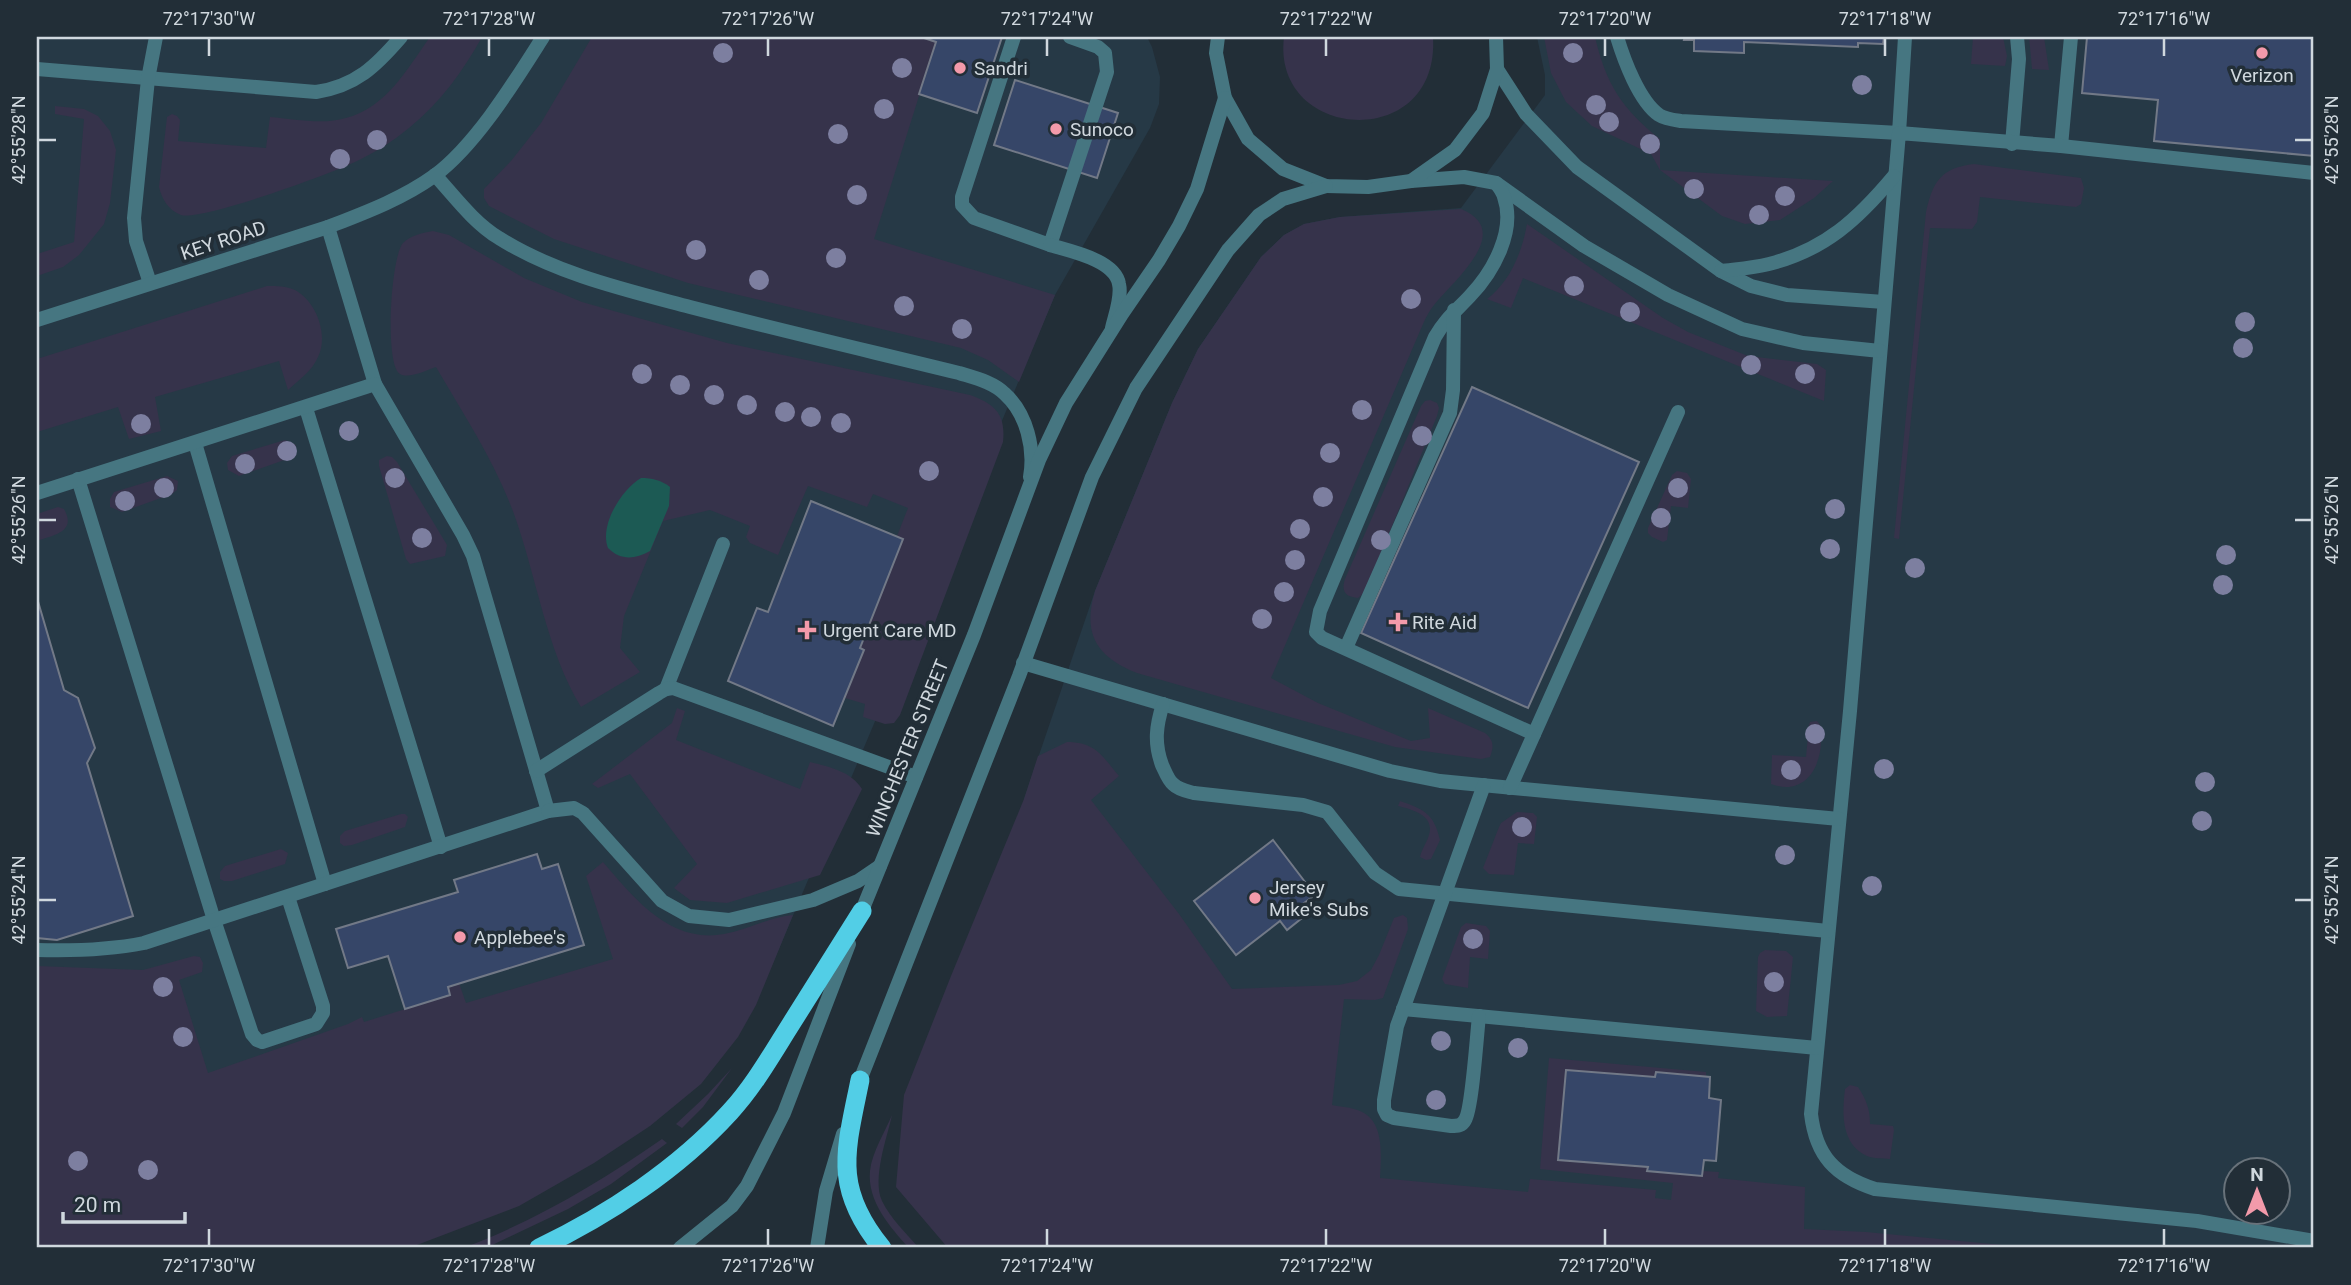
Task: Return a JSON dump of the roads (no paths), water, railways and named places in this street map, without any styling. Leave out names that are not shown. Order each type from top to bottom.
[{"type":"highway","points":[[539,1248],[576,1231],[657,1176],[730,1112],[757,1077],[862,911]]},
{"type":"highway","points":[[860,1080],[847,1144],[846,1180],[853,1202],[882,1248]]},
{"type":"street","points":[[150,283],[134,232],[148,79],[156,37]]},
{"type":"street","points":[[37,69],[316,92],[336,89],[355,80],[379,63],[401,37]]},
{"type":"street","name":"KEY ROAD","points":[[37,320],[328,227],[375,209],[416,187],[435,175],[479,129],[543,37]]},
{"type":"street","points":[[1014,37],[962,197],[962,205],[974,218],[1108,266],[1120,285],[1112,330]]},
{"type":"street","points":[[1050,245],[1107,72],[1105,53],[1098,47],[1070,37]]},
{"type":"street","points":[[1207,37],[1216,52]]},
{"type":"street","points":[[1218,37],[1216,52],[1225,98],[1248,139],[1283,169],[1326,186]]},
{"type":"street","points":[[1411,181],[1455,150],[1483,113],[1497,69],[1496,37]]},
{"type":"street","points":[[1617,37],[1625,64],[1653,109],[1661,117],[1681,121],[1899,133],[2061,146],[2314,173]]},
{"type":"street","points":[[1905,37],[1880,351],[1811,1114],[1812,1128],[1822,1154],[1831,1165],[1861,1184],[1892,1192],[2197,1221],[2314,1241]]},
{"type":"street","points":[[2012,144],[2019,60],[2017,37]]},
{"type":"street","points":[[2061,146],[2071,37]]},
{"type":"street","points":[[1497,69],[1526,114],[1577,167],[1721,271],[1751,286],[1787,295],[1884,302]]},
{"type":"street","name":"WINCHESTER STREET","points":[[680,1248],[732,1206],[752,1176],[784,1113],[862,911],[974,635],[1039,460],[1066,403],[1159,261],[1197,189],[1225,98]]},
{"type":"street","points":[[435,175],[477,221],[498,238],[577,274],[649,296],[987,382],[1004,393],[1017,408],[1026,429],[1032,464],[1029,487]]},
{"type":"street","points":[[1721,271],[1766,265],[1791,258],[1817,246],[1839,233],[1867,209],[1894,176]]},
{"type":"street","points":[[817,1248],[826,1191],[860,1080],[1023,663],[1092,477],[1136,388],[1228,250],[1259,215],[1283,199],[1326,186],[1368,187],[1464,177],[1496,183],[1596,253],[1668,295],[1742,329],[1803,342],[1880,351]]},
{"type":"street","points":[[1496,183],[1504,197],[1507,215],[1499,253],[1487,275],[1454,310],[1435,337],[1320,611],[1316,632],[1322,638],[1534,734]]},
{"type":"street","points":[[328,227],[374,384],[472,556],[548,811]]},
{"type":"street","points":[[1346,648],[1450,413],[1453,390],[1454,310]]},
{"type":"street","points":[[37,493],[374,384]]},
{"type":"street","points":[[306,408],[441,847]]},
{"type":"street","points":[[1510,788],[1678,412]]},
{"type":"street","points":[[195,443],[325,884]]},
{"type":"street","points":[[78,479],[214,920],[252,1034],[262,1042],[316,1024],[323,1013],[288,897]]},
{"type":"street","points":[[536,771],[666,689],[723,544]]},
{"type":"street","points":[[1023,663],[1390,771],[1440,781],[1839,819]]},
{"type":"street","points":[[666,689],[684,691],[916,777]]},
{"type":"street","points":[[1163,704],[1157,722],[1156,738],[1158,753],[1171,783],[1194,793],[1303,805],[1328,812],[1375,873],[1399,889],[1828,931]]},
{"type":"street","points":[[1479,1016],[1468,1115],[1464,1122],[1459,1126],[1451,1126],[1387,1115],[1384,1109],[1397,1027],[1484,785]]},
{"type":"street","points":[[37,950],[119,948],[144,943],[548,811],[574,808],[583,813],[662,901],[689,916],[729,920],[813,900],[858,881],[880,866]]},
{"type":"street","points":[[1403,1009],[1817,1048]]},
{"type":"place","name":"Verizon","points":[[2262,53]]},
{"type":"place","name":"Sandri","points":[[960,68]]},
{"type":"place","name":"Sunoco","points":[[1056,129]]},
{"type":"place","name":"Rite Aid","points":[[1398,622]]},
{"type":"place","name":"Urgent Care MD","points":[[807,630]]},
{"type":"place","name":"Jersey Mike's Subs","points":[[1255,898]]},
{"type":"place","name":"Applebee's","points":[[460,937]]}]
